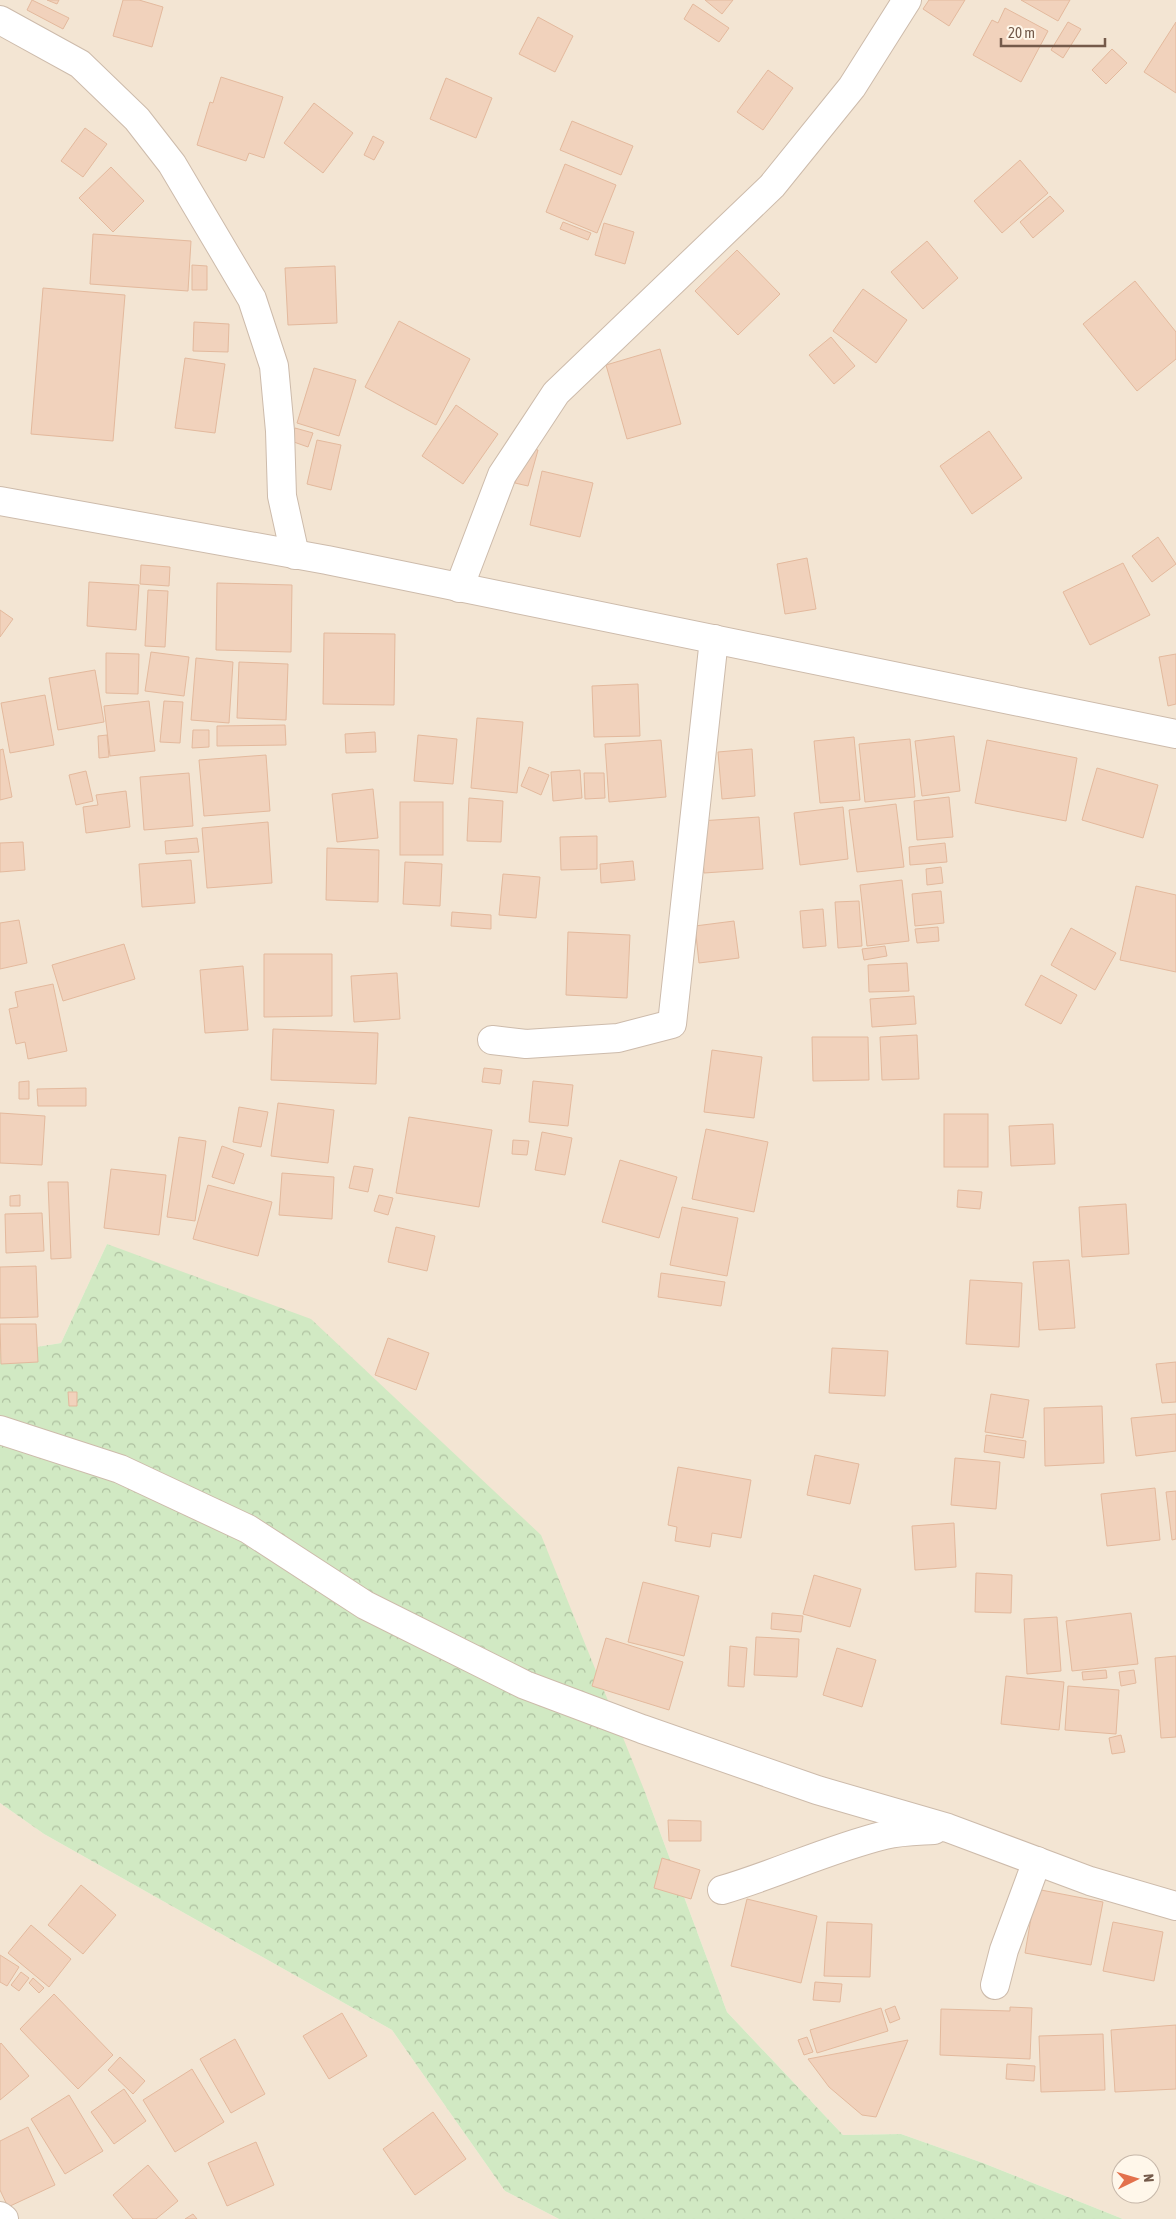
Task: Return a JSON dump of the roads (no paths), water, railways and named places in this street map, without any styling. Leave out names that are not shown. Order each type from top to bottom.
[{"type":"street","points":[[458,588],[502,475],[556,393],[772,186],[852,87],[907,0]]},
{"type":"street","points":[[0,20],[80,64],[137,119],[172,164],[252,299],[274,366],[280,431],[282,496],[295,554]]},
{"type":"street","points":[[0,501],[295,554],[1176,734]]},
{"type":"street","points":[[492,1040],[526,1044],[618,1038],[672,1024],[714,639]]},
{"type":"street","points":[[0,1430],[120,1469],[248,1529],[366,1605],[525,1685],[642,1729],[817,1790],[948,1828],[1090,1881],[1176,1906]]},
{"type":"street","points":[[722,1890],[753,1881],[835,1849],[887,1834],[948,1828]]},
{"type":"street","points":[[995,1985],[1004,1950],[1037,1861]]},
{"type":"street","points":[[0,2216],[4,2219]]}]
